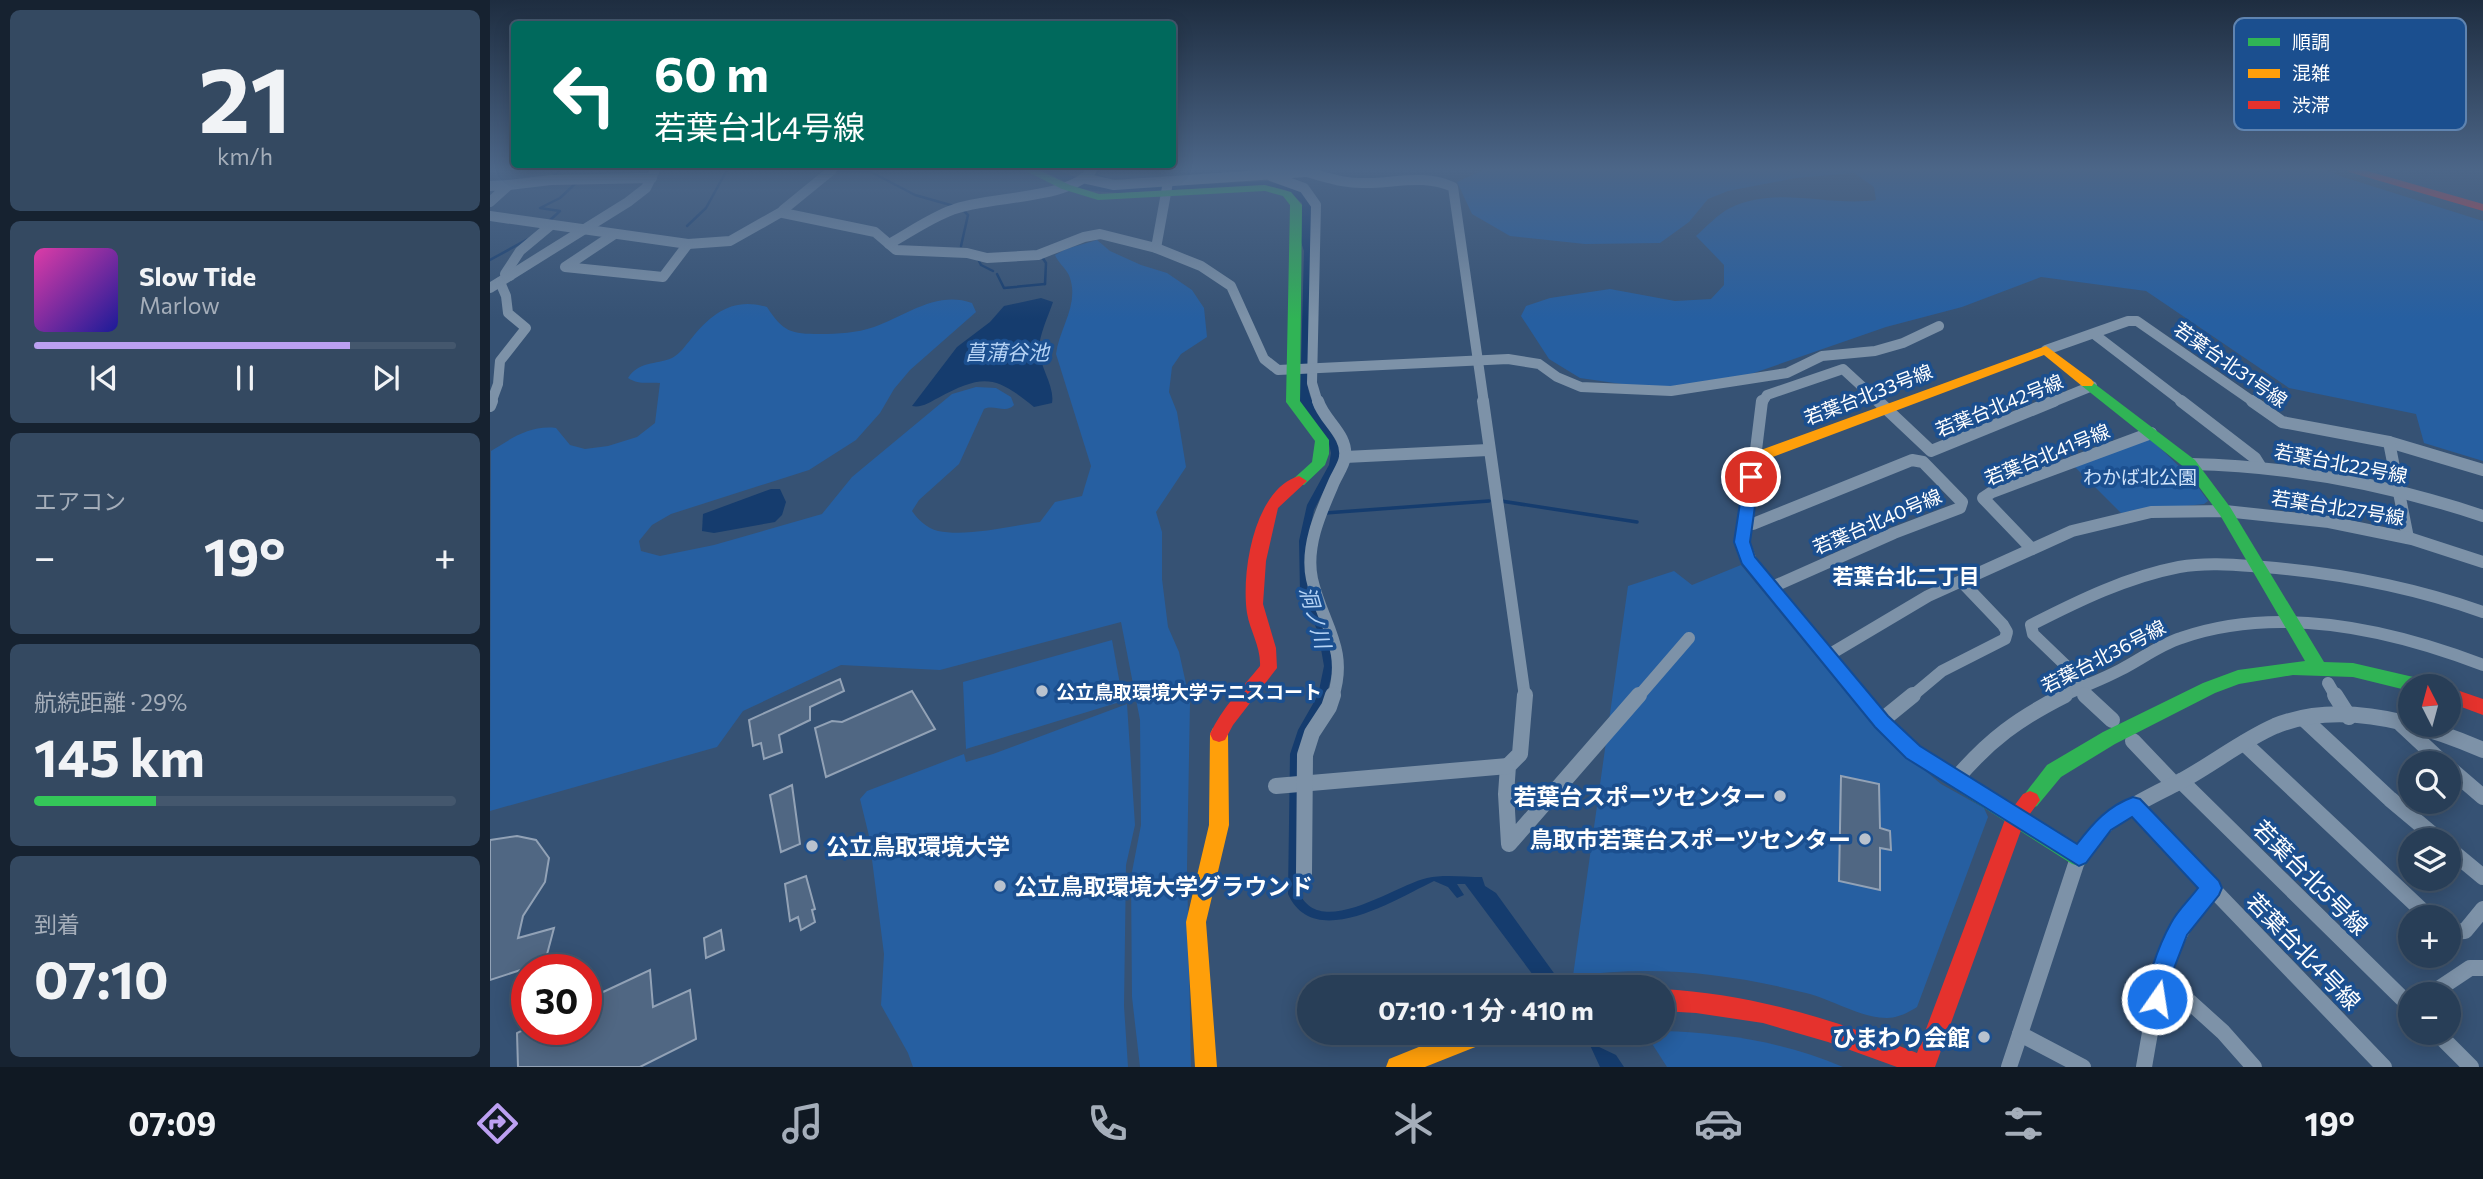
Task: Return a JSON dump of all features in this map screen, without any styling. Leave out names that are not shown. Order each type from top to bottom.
[{"type":"street","points":[[513,220],[688,244],[724,243],[767,220]]},
{"type":"street","points":[[490,288],[600,220]]},
{"type":"street","points":[[816,220],[876,232],[896,250],[967,253],[987,258],[1038,255],[1083,237],[1100,234],[1156,247],[1201,266],[1231,286],[1264,359],[1278,370],[1508,359],[1539,364],[1557,377],[1581,387],[1671,391],[1787,373],[1822,356],[1875,351],[1903,343],[1939,326]]},
{"type":"street","points":[[889,244],[933,220]]},
{"type":"street","points":[[1156,247],[1161,220]]},
{"type":"street","points":[[1206,1067],[1196,922],[1219,825],[1219,734],[1227,719],[1268,668],[1270,658],[1256,615],[1254,592],[1259,557],[1272,505],[1318,465],[1322,454],[1322,439],[1293,402],[1297,220]]},
{"type":"street","points":[[1304,874],[1305,755],[1312,733],[1329,707],[1337,684],[1339,656],[1312,578],[1312,551],[1317,521],[1345,457],[1341,436],[1320,409],[1314,395],[1316,220]]},
{"type":"street","points":[[1276,786],[1508,766],[1520,754],[1526,704],[1457,220]]},
{"type":"street","points":[[490,406],[494,372],[526,328],[508,313],[505,274],[512,261],[550,226]]},
{"type":"street","points":[[613,235],[565,267],[663,277],[688,244]]},
{"type":"street","name":"若葉台北31号線","points":[[2046,350],[2128,321],[2137,321],[2282,422],[2389,442],[2483,470]]},
{"type":"street","points":[[2094,334],[2255,458],[2260,466]]},
{"type":"street","points":[[2046,350],[2190,464],[2225,510],[2349,717]]},
{"type":"street","name":"若葉台北33号線","points":[[1755,457],[2046,350]]},
{"type":"street","name":"若葉台北42号線","points":[[1755,457],[1762,400],[1767,395],[1843,369],[1931,451],[2092,386]]},
{"type":"street","name":"若葉台北41号線","points":[[2032,549],[1983,498],[2061,465],[2151,433]]},
{"type":"street","points":[[2389,442],[2397,482],[2402,492],[2409,538]]},
{"type":"street","points":[[1345,457],[1488,450]]},
{"type":"street","points":[[1755,457],[1742,542],[1744,552],[1770,588],[1881,721],[1913,752],[2079,857]]},
{"type":"street","name":"若葉台北40号線","points":[[1745,524],[1753,524],[1828,496],[1912,460],[1923,463],[1962,502],[1960,508],[1894,533],[1770,588]]},
{"type":"street","name":"若葉台北22号線","points":[[2190,464],[2260,466],[2332,476],[2402,492],[2483,516]]},
{"type":"street","name":"若葉台北27号線","points":[[1827,656],[1894,614],[1961,581],[2072,531],[2110,520],[2188,509],[2225,510],[2329,522],[2409,538],[2483,562]]},
{"type":"street","points":[[2112,720],[2033,634],[2031,625],[2123,584],[2180,567],[2256,564],[2365,578],[2405,587],[2483,611]]},
{"type":"street","points":[[1881,721],[1942,671],[2005,639],[2007,632],[2003,625],[1961,581]]},
{"type":"street","name":"若葉台北36号線","points":[[1955,779],[1993,738],[2082,686],[2191,635],[2230,625],[2293,623],[2409,640],[2483,665]]},
{"type":"street","points":[[1508,766],[1506,794],[1509,844],[1689,638]]},
{"type":"street","points":[[1675,1001],[1732,1006],[1788,1018],[1874,1046],[1923,1067],[2016,817],[2054,771],[2109,738],[2208,688],[2263,672],[2324,676],[2353,670],[2398,680]]},
{"type":"street","points":[[2461,699],[2483,707]]},
{"type":"street","points":[[2010,1067],[2079,857],[2104,824],[2278,726],[2304,719],[2349,717],[2398,723]]},
{"type":"street","points":[[2304,719],[2425,828]]},
{"type":"street","points":[[2416,737],[2430,751]]},
{"type":"street","points":[[2448,737],[2483,750]]},
{"type":"street","points":[[2133,741],[2178,782]]},
{"type":"street","points":[[2244,743],[2416,905]]},
{"type":"street","points":[[2461,778],[2483,797]]},
{"type":"street","name":"若葉台北5号線","points":[[2178,782],[2398,994]]},
{"type":"street","name":"若葉台北4号線","points":[[2133,806],[2384,1067]]},
{"type":"street","points":[[2461,859],[2483,877]]},
{"type":"street","points":[[2144,1067],[2161,976],[2179,929],[2212,888]]},
{"type":"street","points":[[2461,934],[2466,932],[2483,909]]},
{"type":"street","points":[[2449,982],[2470,968],[2483,968]]},
{"type":"street","points":[[2161,976],[2223,1032],[2253,1067]]},
{"type":"street","points":[[2020,1034],[2083,1067]]},
{"type":"street","points":[[1397,1067],[1452,1045]]},
{"type":"street","points":[[2449,1045],[2471,1067]]},
{"type":"green space","points":[[1482,220],[1691,220],[1660,243],[1585,244],[1510,236]]},
{"type":"green space","points":[[2479,220],[2483,221],[2483,461],[2424,443],[2416,414],[2289,388],[2146,291],[2041,277],[1962,307],[1886,327],[1751,374],[1656,389],[1580,378],[1549,359],[1521,316],[1526,306],[1550,298],[1610,289],[1675,301],[1711,299],[1724,285],[1724,265],[1696,236],[1712,221]]},
{"type":"green space","points":[[1097,240],[1110,251],[1167,273],[1192,290],[1204,308],[1207,337],[1181,354],[1172,367],[1169,392],[1177,412],[1186,467],[1156,512],[1162,532],[1162,579],[1168,627],[1179,652],[1190,702],[1187,867],[1191,1067],[1140,1067],[1132,997],[1131,877],[1141,825],[1140,720],[1121,622],[940,670],[841,665],[743,711],[717,747],[490,811],[491,451],[538,428],[556,428],[570,445],[585,449],[608,446],[637,437],[655,423],[660,383],[628,378],[642,366],[675,356],[707,322],[724,309],[755,304],[767,307],[778,322],[789,330],[827,334],[867,329],[934,302],[959,300],[972,303],[976,312],[910,370],[894,389],[880,413],[856,440],[809,470],[671,514],[652,525],[639,541],[641,551],[660,556],[714,545],[822,514],[852,477],[952,394],[976,387],[996,388],[1011,397],[1014,405],[1007,409],[984,409],[959,464],[919,500],[912,511],[930,528],[949,532],[975,532],[1040,522],[1055,502],[1082,496],[1091,466],[1056,354],[1070,307],[1072,288],[1069,275],[1055,255]]},
{"type":"green space","name":"わかば北公園","points":[[2146,439],[2153,441],[2193,480],[2208,501],[2204,504],[2121,513],[2073,465]]},
{"type":"green space","name":"若葉台スポーツセンター","points":[[1741,565],[1877,730],[1941,784],[1984,808],[1988,817],[1917,1007],[1907,1013],[1887,1018],[1877,1017],[1806,993],[1719,976],[1662,971],[1573,975],[1628,586],[1674,571],[1692,585]]},
{"type":"green space","name":"公立鳥取環境大学テニスコート","points":[[1112,640],[1123,701],[966,749],[963,682]]},
{"type":"green space","name":"公立鳥取環境大学グラウンド","points":[[1127,704],[1135,825],[1126,865],[1124,1006],[1128,1067],[913,1067],[881,1005],[884,954],[869,836],[860,799],[867,791],[964,754],[966,762],[993,754]]},
{"type":"green space","points":[[1675,1032],[1754,1040],[1799,1051],[1843,1067],[1667,1067],[1653,1045],[1675,1045]]},
{"type":"water","name":"洞ノ川","points":[[1302,220],[1312,220],[1308,390],[1342,455],[1314,510],[1307,543],[1333,670],[1298,803],[1298,889],[1307,904],[1321,911],[1338,911],[1377,899],[1427,878],[1482,877],[1485,886],[1496,893],[1555,975],[1533,975],[1465,884],[1457,884],[1464,895],[1457,898],[1448,887],[1434,881],[1378,908],[1336,920],[1316,919],[1300,911],[1288,894],[1290,754],[1298,730],[1318,695],[1324,666],[1318,632],[1300,591],[1299,541],[1307,505],[1329,465],[1331,453],[1329,444],[1300,403],[1304,251],[1301,242]]},
{"type":"water","name":"菖蒲谷池","points":[[1041,298],[1053,302],[1039,344],[1052,403],[1034,407],[1009,389],[988,381],[966,385],[926,404],[912,406],[957,347],[990,322],[1004,306]]},
{"type":"water","points":[[771,489],[780,489],[786,502],[782,515],[775,522],[714,533],[702,531],[703,514]]},
{"type":"water","points":[[1590,1045],[1597,1045],[1616,1055],[1624,1067],[1600,1067]]},
{"type":"building","points":[[840,679],[844,691],[810,707],[810,720],[779,735],[782,752],[764,759],[761,743],[753,746],[749,720]]},
{"type":"building","points":[[912,691],[935,729],[826,777],[815,728],[832,721],[842,722]]},
{"type":"building","name":"鳥取市若葉台スポーツセンター","points":[[1841,776],[1879,784],[1880,828],[1890,831],[1891,850],[1880,848],[1880,890],[1839,881]]},
{"type":"building","points":[[792,785],[800,844],[781,852],[770,795]]},
{"type":"building","points":[[517,836],[536,840],[549,858],[545,882],[523,916],[518,938],[554,928],[547,954],[511,954],[511,973],[490,980],[490,840]]},
{"type":"building","points":[[806,876],[815,909],[812,910],[815,922],[801,930],[798,917],[790,921],[785,884]]},
{"type":"building","points":[[721,930],[724,950],[706,958],[704,938]]},
{"type":"building","points":[[650,970],[653,1007],[690,990],[696,1039],[640,1067],[518,1067],[517,1045],[602,1045],[602,992]]},
{"type":"waterway","points":[[687,226],[694,220]]},
{"type":"waterway","points":[[961,246],[967,220]]},
{"type":"waterway","points":[[490,260],[528,239]]},
{"type":"waterway","points":[[997,274],[1004,288],[1045,284],[1046,263],[1042,257]]},
{"type":"waterway","points":[[978,259],[981,265],[993,271]]},
{"type":"waterway","points":[[1325,513],[1489,501]]},
{"type":"waterway","points":[[1501,501],[1637,522]]},
{"type":"traffic: fast","points":[[1296,220],[1293,402],[1322,440],[1322,454],[1318,465],[1299,481]]},
{"type":"traffic: fast","points":[[2087,383],[2190,464],[2225,511],[2319,669]]},
{"type":"traffic: fast","points":[[1750,562],[1881,721],[1913,752],[2079,857]]},
{"type":"traffic: fast","points":[[2030,800],[2054,771],[2109,738],[2209,688],[2238,677],[2293,668],[2353,670],[2398,680]]},
{"type":"traffic: slow","points":[[1750,562],[1742,542],[1755,458],[2046,350],[2087,383]]},
{"type":"traffic: slow","points":[[1206,1067],[1196,922],[1219,825],[1219,734]]},
{"type":"traffic: slow","points":[[1397,1067],[1452,1045]]},
{"type":"traffic: jam","points":[[1219,734],[1227,719],[1268,668],[1267,648],[1256,615],[1258,561],[1263,531],[1271,507],[1299,481]]},
{"type":"traffic: jam","points":[[2461,699],[2483,707]]},
{"type":"traffic: jam","points":[[1923,1067],[2016,817],[2030,800]]},
{"type":"traffic: jam","points":[[1675,1001],[1730,1006],[1796,1021],[1924,1067]]},
{"type":"place","name":"公立鳥取環境大学テニスコート","points":[[1042,691]]},
{"type":"place","name":"若葉台スポーツセンター","points":[[1780,796]]},
{"type":"place","name":"鳥取市若葉台スポーツセンター","points":[[1865,839]]},
{"type":"place","name":"公立鳥取環境大学","points":[[812,846]]},
{"type":"place","name":"公立鳥取環境大学グラウンド","points":[[1000,886]]},
{"type":"place","name":"ひまわり会館","points":[[1984,1037]]},
{"type":"district","name":"若葉台北二丁目","points":[[1906,575]]},
{"type":"route","points":[[1751,477],[1742,542],[1748,560],[1881,721],[1913,752],[2079,857],[2104,824],[2133,806],[2212,888],[2193,908],[2179,929],[2161,976],[2157,999]]}]
